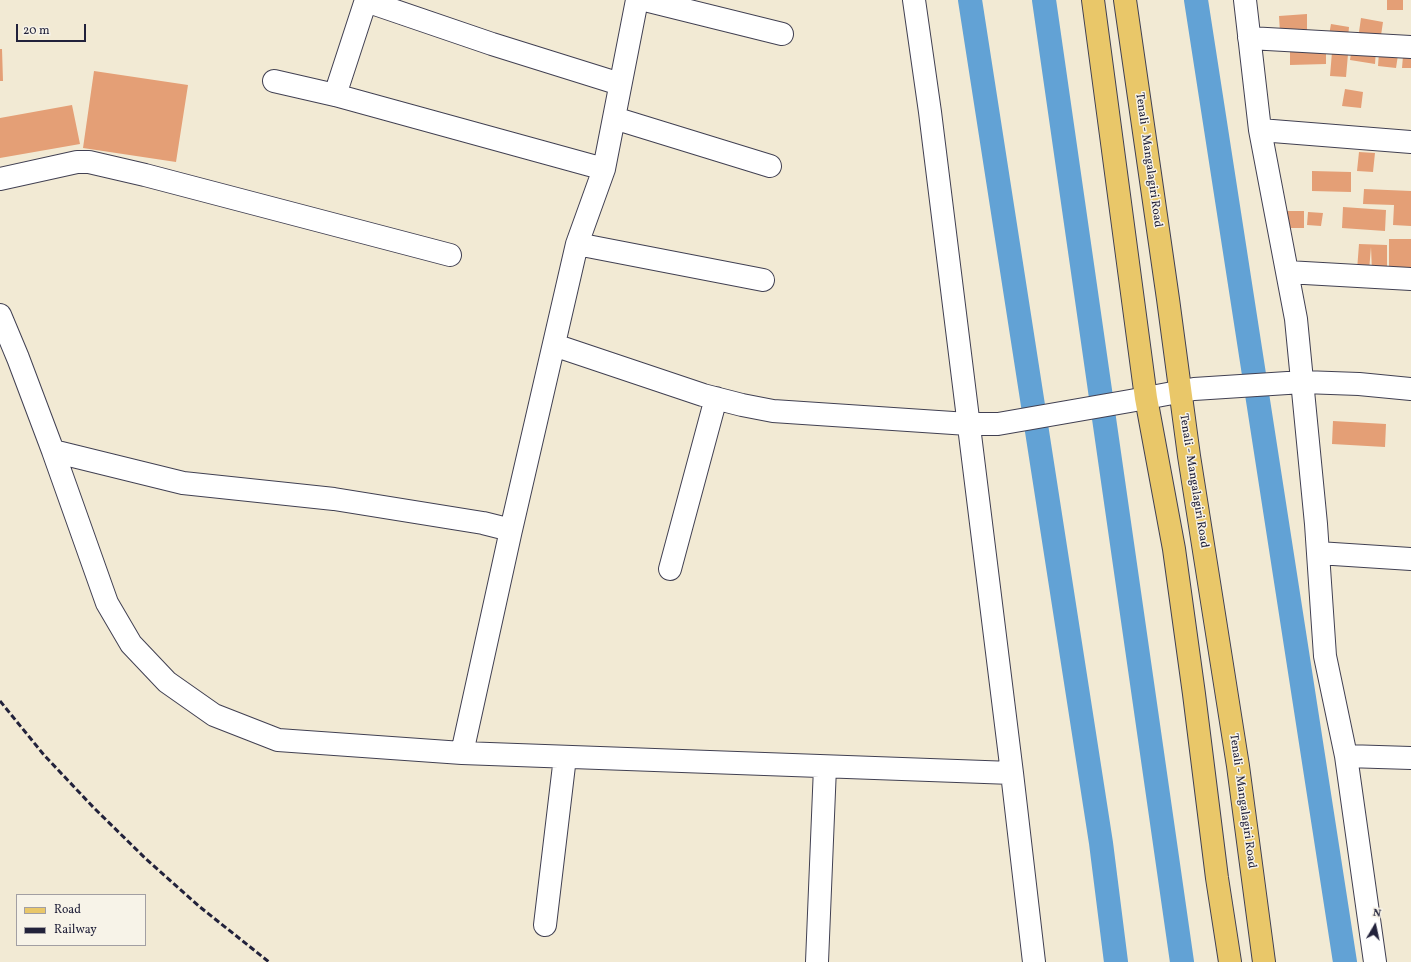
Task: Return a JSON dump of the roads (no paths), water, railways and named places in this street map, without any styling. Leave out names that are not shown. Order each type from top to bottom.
[{"type":"main road","points":[[1093,0],[1138,400],[1174,549],[1217,878],[1230,962]]},
{"type":"main road","name":"Tenali - Mangalagiri Road","points":[[1125,0],[1187,390],[1188,456],[1238,766],[1264,962]]},
{"type":"street","points":[[462,753],[511,530],[577,244],[604,169],[637,0]]},
{"type":"street","points":[[644,0],[782,34]]},
{"type":"street","points":[[914,0],[930,112],[1034,962]]},
{"type":"street","points":[[1244,0],[1260,130],[1296,319],[1318,553],[1325,656],[1346,756],[1375,962]]},
{"type":"street","points":[[335,95],[366,1],[492,44],[620,84]]},
{"type":"street","points":[[1249,38],[1411,47]]},
{"type":"street","points":[[274,81],[335,95],[604,169]]},
{"type":"street","points":[[614,118],[770,166]]},
{"type":"street","points":[[1260,130],[1411,142]]},
{"type":"street","points":[[0,179],[77,162],[89,162],[145,175],[450,255]]},
{"type":"street","points":[[577,244],[763,280]]},
{"type":"street","points":[[1287,272],[1411,279]]},
{"type":"street","points":[[0,314],[53,451],[107,603],[131,644],[167,682],[214,715],[278,740],[462,753],[1012,773]]},
{"type":"street","points":[[554,345],[716,398],[773,411],[968,424],[998,424],[1187,390],[1303,382],[1411,387]]},
{"type":"street","points":[[670,569],[716,398]]},
{"type":"street","points":[[53,451],[183,484],[334,499],[483,523],[511,530]]},
{"type":"street","points":[[1318,553],[1411,559]]},
{"type":"street","points":[[1346,756],[1411,758]]},
{"type":"street","points":[[544,925],[565,757]]},
{"type":"street","points":[[817,962],[825,767]]},
{"type":"waterway","points":[[970,0],[1101,843],[1116,962]]},
{"type":"waterway","points":[[1044,0],[1182,962]]},
{"type":"waterway","points":[[1196,0],[1345,962]]},
{"type":"railway","points":[[0,701],[44,755],[94,808],[146,859],[200,907],[269,962]]}]
